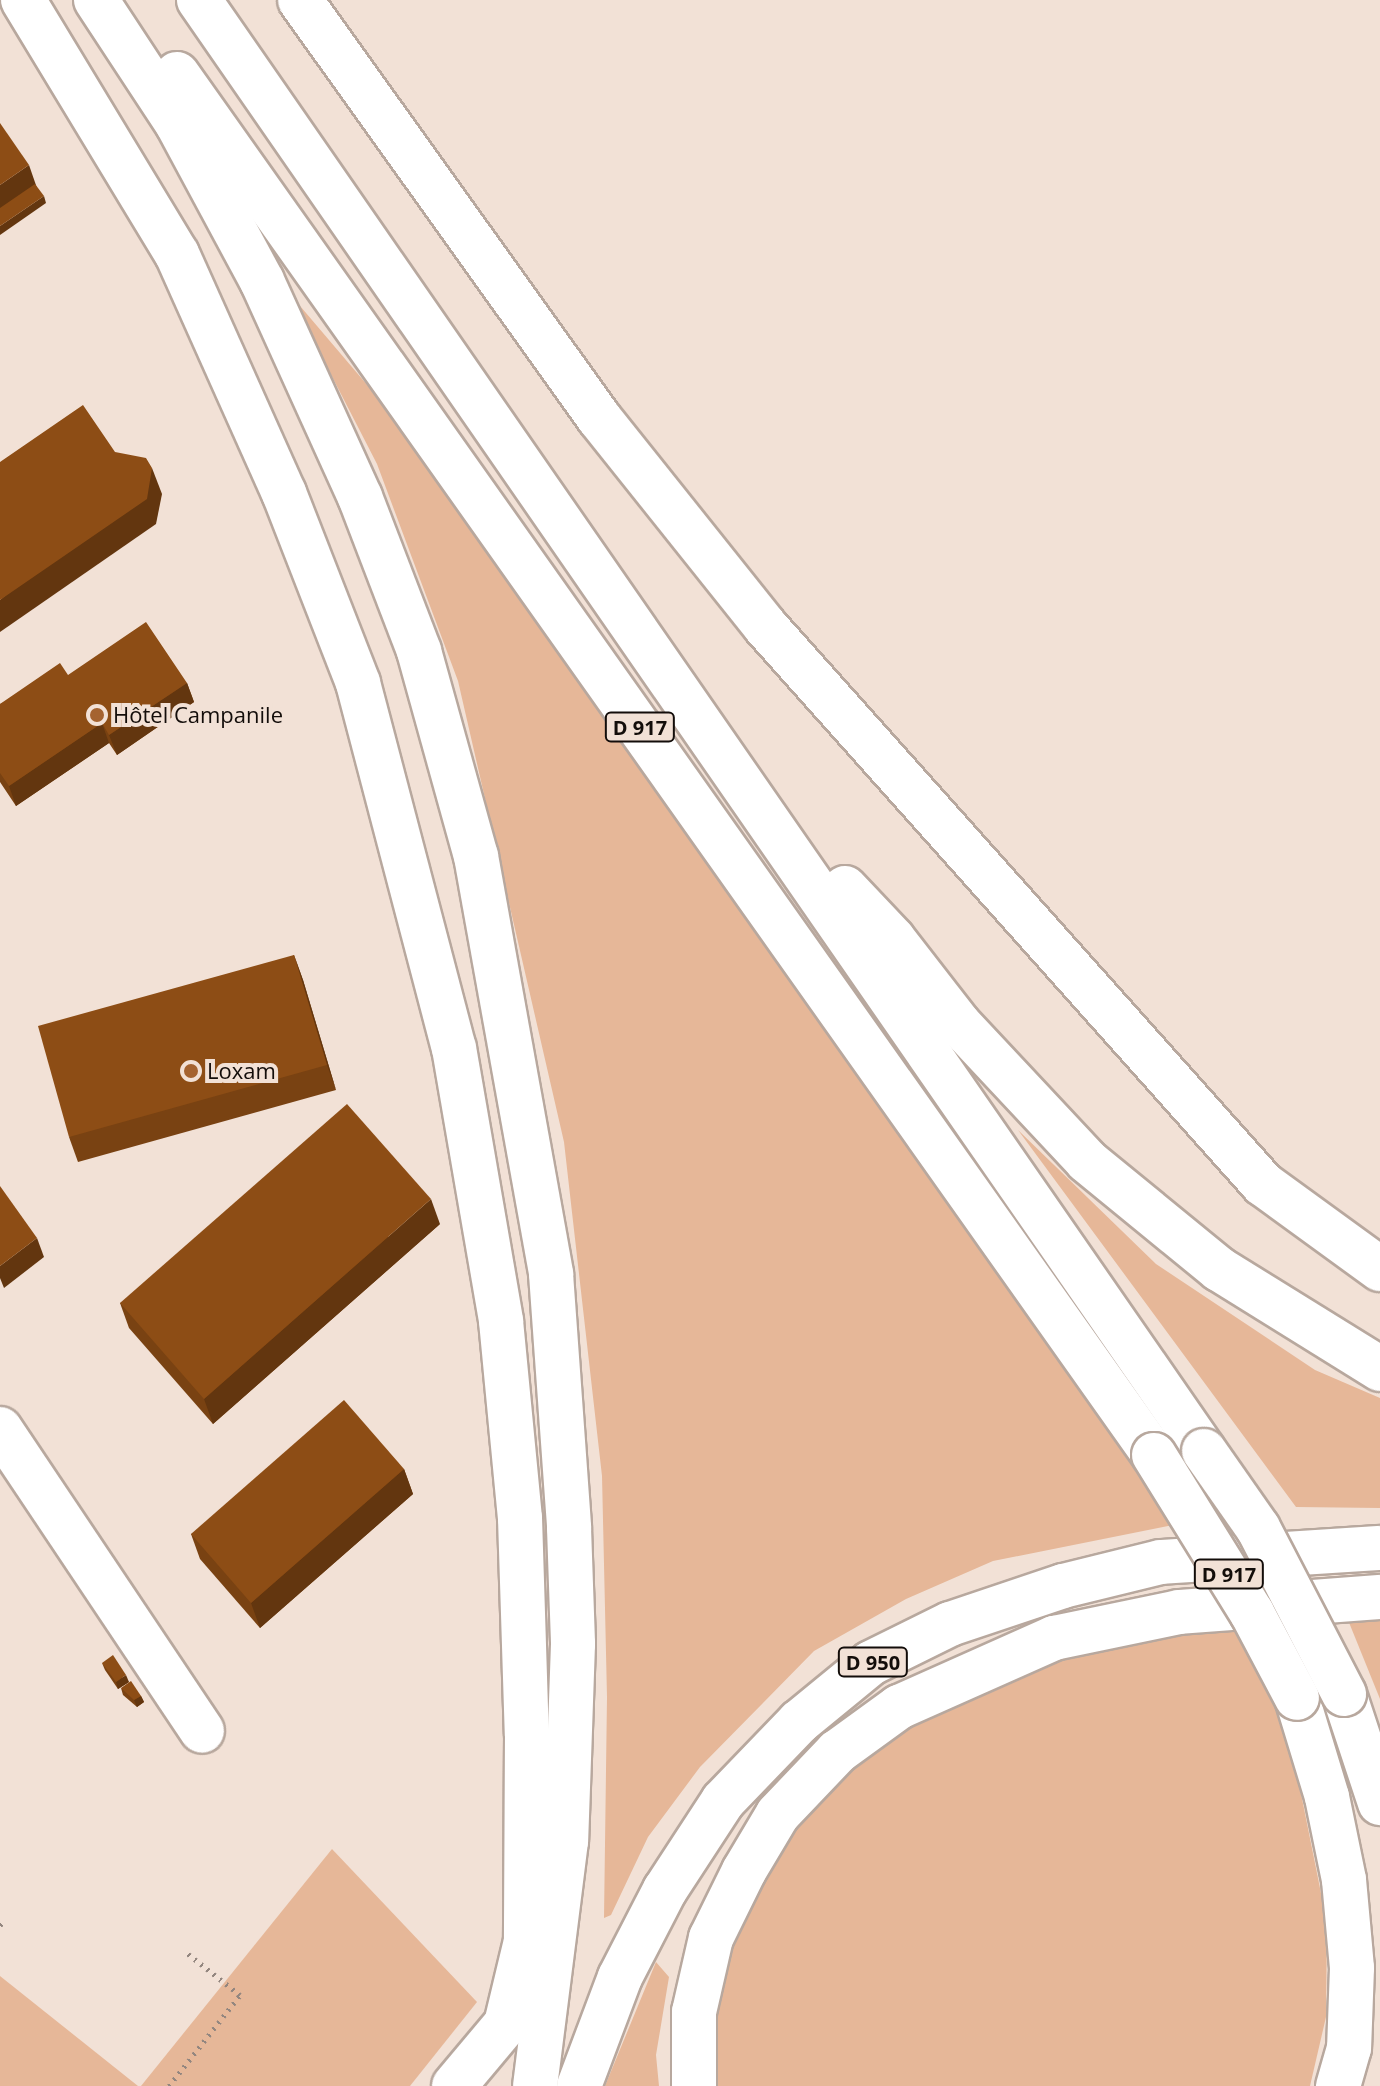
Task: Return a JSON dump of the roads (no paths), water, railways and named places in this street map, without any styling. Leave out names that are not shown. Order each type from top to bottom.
[{"type":"main road","points":[[23,0],[177,254],[284,493],[358,683],[454,1048],[501,1321],[520,1518],[527,1798],[526,1941],[506,2024],[454,2086]]},
{"type":"main road","points":[[96,0],[178,125],[262,281],[360,497],[419,651],[476,856],[551,1274],[569,1528],[573,1644],[566,1841],[535,2086]]},
{"type":"main road","name":"D 917","points":[[125,0],[1154,1455],[1244,1600],[1297,1698],[1327,1797],[1344,1880],[1352,1968],[1349,2048],[1338,2086]]},
{"type":"main road","name":"D 917","points":[[199,0],[746,783]]},
{"type":"main road","points":[[300,0],[599,418],[765,626],[1263,1184],[1380,1269]]},
{"type":"main road","points":[[746,783],[893,939],[959,1024],[1087,1161],[1219,1269],[1380,1369]]},
{"type":"main road","points":[[746,783],[1258,1528],[1344,1694],[1380,1803]]},
{"type":"main road","points":[[0,1429],[202,1731]]},
{"type":"main road","name":"D 950","points":[[579,2086],[620,1977],[665,1890],[723,1801],[799,1722],[871,1663],[950,1624],[1063,1586],[1161,1562],[1380,1548]]},
{"type":"main road","name":"D 917","points":[[694,2086],[694,2012],[711,1938],[744,1871],[778,1814],[837,1752],[899,1707],[1054,1638],[1179,1612],[1380,1597]]},
{"type":"place","name":"Hôtel Campanile","points":[[97,715]]},
{"type":"place","name":"Loxam","points":[[191,1071]]}]
